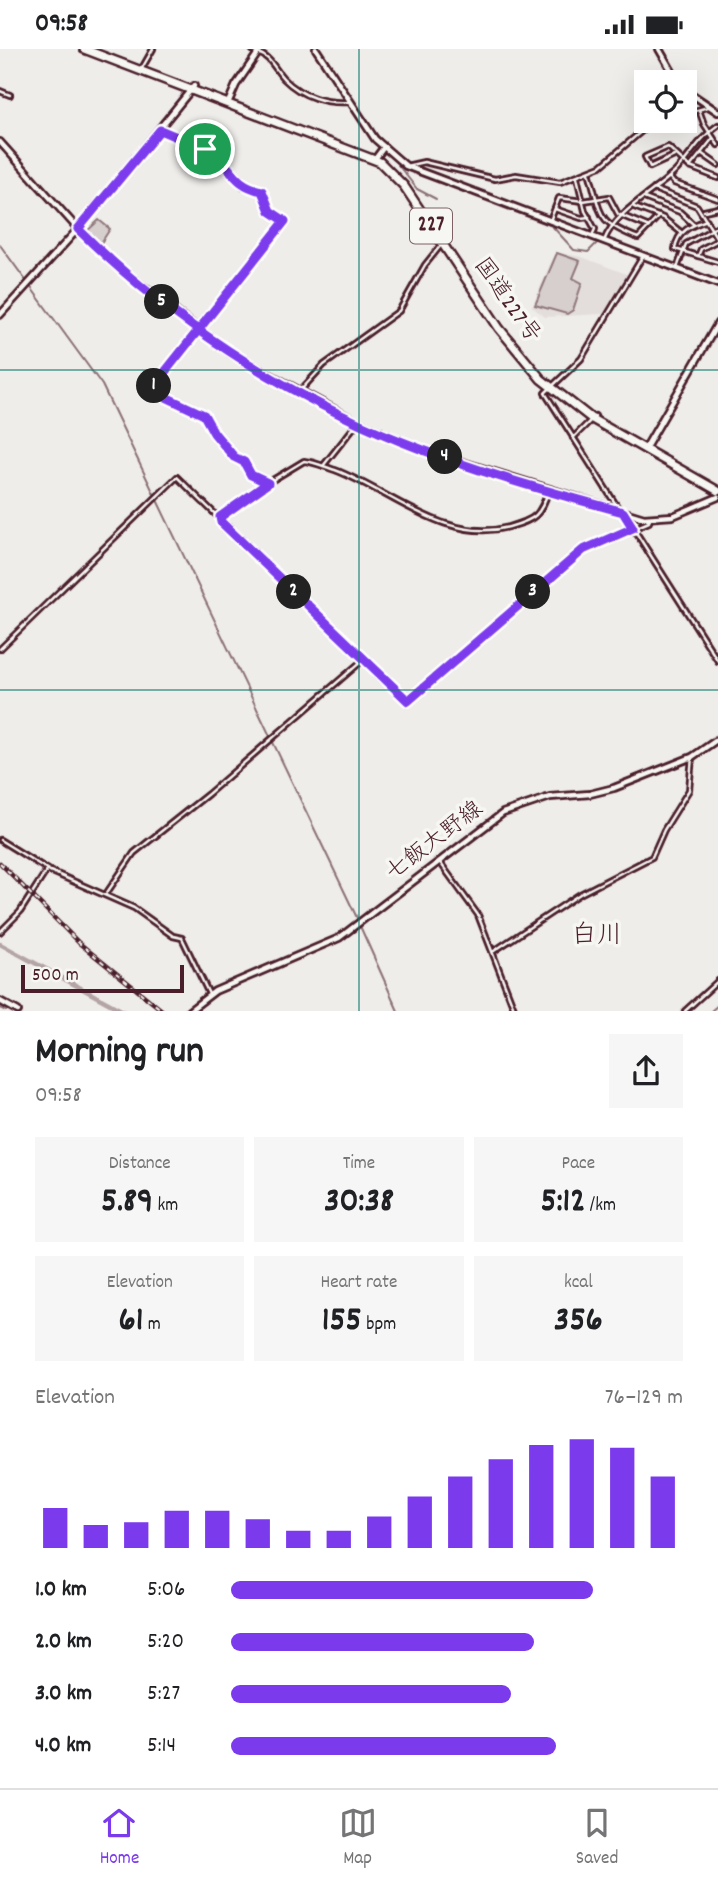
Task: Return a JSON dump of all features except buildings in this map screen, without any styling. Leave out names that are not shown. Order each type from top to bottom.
[{"type":"highway","name":"国道227号","points":[[84,49],[376,158],[399,180],[515,350],[552,387],[594,418],[718,489]]},
{"type":"highway","name":"国道227号","points":[[94,49],[142,69]]},
{"type":"main road","points":[[316,49],[384,147],[406,166],[718,284]]},
{"type":"main road","points":[[659,49],[671,70]]},
{"type":"main road","points":[[229,101],[255,51]]},
{"type":"main road","points":[[0,315],[78,229],[194,88]]},
{"type":"main road","points":[[697,98],[718,112]]},
{"type":"main road","points":[[0,142],[78,229],[114,264],[230,353],[358,422],[420,449],[621,512],[650,518],[673,516],[718,497]]},
{"type":"main road","points":[[376,158],[384,147]]},
{"type":"main road","points":[[646,448],[718,323]]},
{"type":"main road","name":"七飯大野線","points":[[189,1011],[209,994],[322,947],[359,923],[503,813],[550,797],[605,791],[692,757],[718,739]]},
{"type":"main road","points":[[0,1001],[18,1011]]},
{"type":"street","points":[[142,69],[153,49]]},
{"type":"street","points":[[255,51],[277,68],[288,82],[314,98],[326,103],[351,101]]},
{"type":"street","points":[[0,91],[10,95]]},
{"type":"street","points":[[710,106],[699,110],[708,131],[718,145]]},
{"type":"street","points":[[604,241],[610,227],[669,177],[708,131],[718,125]]},
{"type":"street","points":[[160,130],[217,154],[243,186],[262,191],[270,211],[285,221],[151,390],[204,415],[214,433],[234,457],[244,462],[251,475],[268,483]]},
{"type":"street","points":[[406,166],[424,162],[495,179],[520,176],[552,183],[578,177],[607,162],[640,133]]},
{"type":"street","points":[[690,167],[713,138]]},
{"type":"street","points":[[674,156],[650,167],[645,157],[668,147],[674,156],[690,167],[718,177]]},
{"type":"street","points":[[701,153],[718,166]]},
{"type":"street","points":[[589,172],[604,221],[610,227],[638,238],[659,216]]},
{"type":"street","points":[[578,177],[583,201],[595,229],[592,236]]},
{"type":"street","points":[[669,177],[674,183],[718,199]]},
{"type":"street","points":[[654,189],[693,204],[703,212],[718,240],[701,249],[698,256]]},
{"type":"street","points":[[550,221],[559,198],[583,201],[609,197],[614,212],[649,227]]},
{"type":"street","points":[[644,198],[680,212],[693,224]]},
{"type":"street","points":[[634,207],[659,216],[682,233]]},
{"type":"street","points":[[703,212],[718,208]]},
{"type":"street","points":[[555,209],[589,218]]},
{"type":"street","points":[[707,220],[693,224],[682,233],[675,244],[677,251],[716,261],[717,254]]},
{"type":"street","points":[[677,268],[691,240],[718,226]]},
{"type":"street","points":[[300,391],[324,365],[399,311],[443,241]]},
{"type":"street","points":[[643,256],[581,359],[545,393],[718,661]]},
{"type":"street","points":[[573,438],[594,418]]},
{"type":"street","points":[[323,466],[358,422]]},
{"type":"street","points":[[220,517],[300,462],[323,466],[364,481],[397,502],[463,529],[498,530],[532,520],[540,513],[549,489]]},
{"type":"street","points":[[0,649],[177,477],[408,701],[583,550],[649,522],[650,518]]},
{"type":"street","points":[[106,894],[134,853],[364,660]]},
{"type":"street","points":[[494,951],[580,894],[652,857],[664,830],[689,790],[692,757]]},
{"type":"street","points":[[0,839],[47,870],[142,912],[171,935],[182,938],[209,994]]},
{"type":"street","points":[[439,860],[475,911],[494,951],[515,1011]]},
{"type":"street","points":[[0,932],[20,912],[47,870]]},
{"type":"street","points":[[685,1011],[718,981]]},
{"type":"shaded area","points":[[99,220],[110,229],[99,246],[85,233]]},
{"type":"shaded area","points":[[555,252],[582,257],[629,275],[603,314],[545,317],[532,307]]},
{"type":"shaded area","points":[[557,253],[580,261],[573,278],[582,283],[573,310],[567,314],[535,305]]},
{"type":"waterway","points":[[319,49],[374,132],[389,148]]},
{"type":"waterway","points":[[391,156],[417,189],[436,199]]},
{"type":"waterway","points":[[494,204],[552,226],[574,250],[588,252],[598,242]]},
{"type":"waterway","points":[[0,245],[102,385],[358,920]]},
{"type":"waterway","points":[[360,926],[398,1011]]},
{"type":"waterway","points":[[0,944],[123,1011]]},
{"type":"waterway","points":[[711,1011],[718,1005]]},
{"type":"waterway","points":[[0,1008],[6,1011]]},
{"type":"railway","points":[[0,863],[79,943],[163,1011]]},
{"type":"district","name":"白川","points":[[597,936]]},
{"type":"route","points":[[205,149],[160,130],[78,229],[114,264],[168,306],[199,330],[221,347],[308,396],[400,442],[623,512],[633,528],[583,550],[408,701],[221,522],[220,517],[268,483],[251,475],[244,462],[234,457],[214,433],[204,415],[151,390],[199,330],[285,221],[270,211],[262,191],[243,186],[217,154],[205,149]]}]
